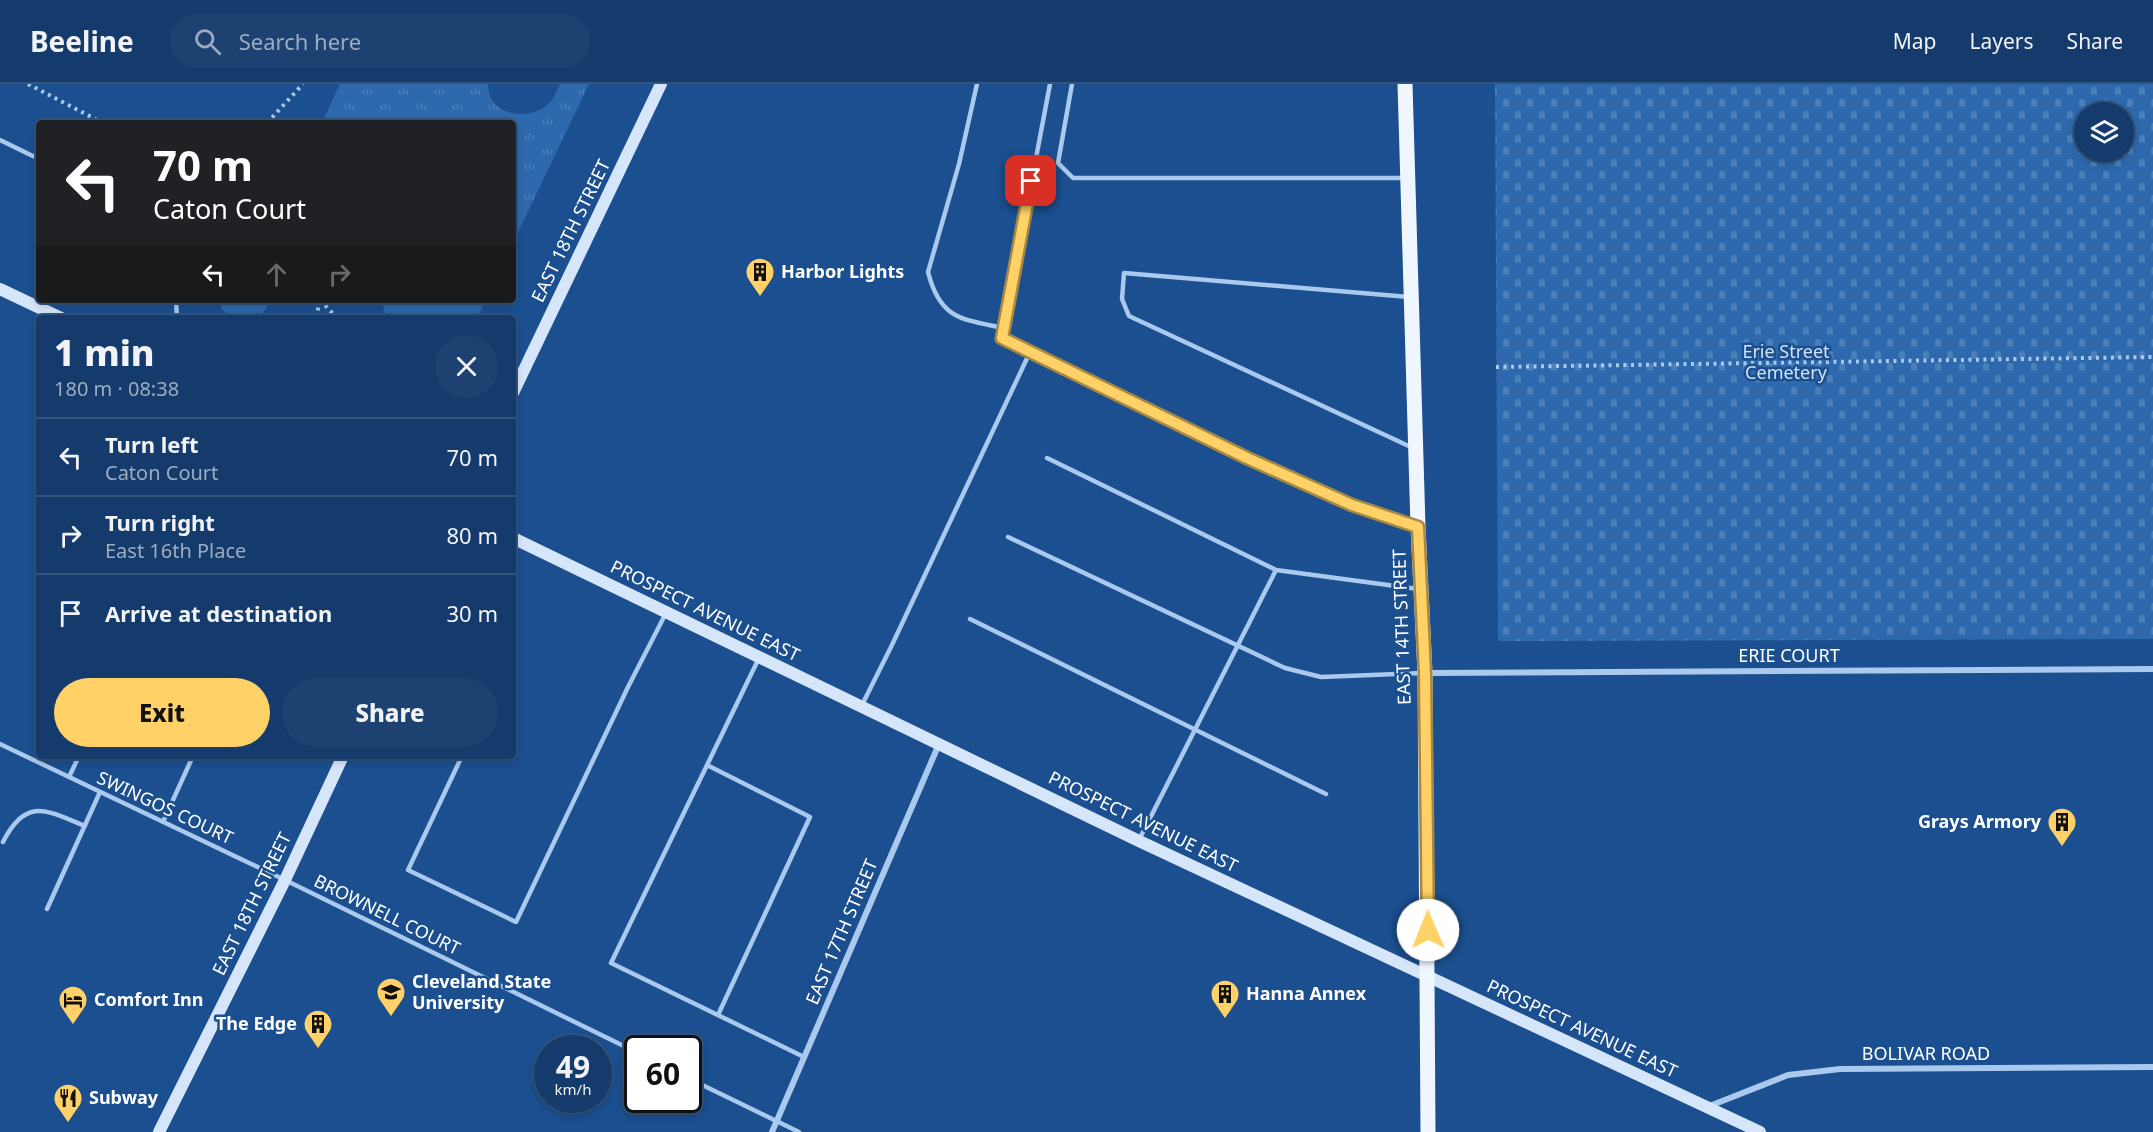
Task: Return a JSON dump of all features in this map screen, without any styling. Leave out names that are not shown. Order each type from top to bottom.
[{"type":"main road","name":"EAST 14TH STREET","points":[[1405,84],[1418,527],[1425,673],[1428,1132]]},
{"type":"street","name":"EAST 18TH STREET","points":[[516,387],[661,84]]},
{"type":"street","points":[[0,289],[55,315]]},
{"type":"street","name":"PROSPECT AVENUE EAST","points":[[516,539],[1138,841],[1760,1132]]},
{"type":"street","name":"ERIE COURT","points":[[1425,673],[2153,669]]},
{"type":"street","name":"EAST 17TH STREET","points":[[772,1132],[939,743]]},
{"type":"street","name":"EAST 18TH STREET","points":[[159,1132],[285,880],[342,759]]},
{"type":"street","name":"BOLIVAR ROAD","points":[[1706,1107],[1788,1075],[1839,1069],[2153,1067]]},
{"type":"lane","points":[[977,84],[959,164],[928,272],[938,301],[950,312],[966,320],[1004,328]]},
{"type":"lane","points":[[1050,84],[1002,338],[1247,458],[1352,505],[1418,527]]},
{"type":"lane","points":[[1072,84],[1058,163],[1073,178],[1408,178]]},
{"type":"lane","points":[[0,140],[36,158]]},
{"type":"lane","points":[[1411,298],[1124,273],[1122,299],[1129,316],[1416,449]]},
{"type":"lane","points":[[861,707],[1030,352]]},
{"type":"lane","points":[[1047,458],[1276,570],[1421,590]]},
{"type":"lane","points":[[1008,537],[1285,668],[1321,677],[1425,673]]},
{"type":"lane","points":[[1138,841],[1276,570]]},
{"type":"lane","points":[[461,759],[408,870],[516,922],[628,687],[666,613]]},
{"type":"lane","points":[[970,619],[1326,794]]},
{"type":"lane","points":[[759,658],[612,963],[804,1056]]},
{"type":"lane","name":"SWINGOS COURT","points":[[0,744],[285,880]]},
{"type":"lane","points":[[69,777],[78,759]]},
{"type":"lane","points":[[163,822],[192,759]]},
{"type":"lane","points":[[707,765],[810,817],[718,1015]]},
{"type":"lane","points":[[47,909],[100,792]]},
{"type":"lane","points":[[3,842],[13,823],[35,810],[50,812],[85,826]]},
{"type":"lane","name":"BROWNELL COURT","points":[[285,880],[624,1046]]},
{"type":"lane","points":[[702,1085],[799,1132]]},
{"type":"path","points":[[28,84],[97,120]]},
{"type":"path","points":[[270,120],[303,84]]},
{"type":"path","points":[[322,303],[334,315]]},
{"type":"path","points":[[1496,368],[2153,357]]},
{"type":"green space","points":[[340,84],[488,84],[495,104],[503,110],[523,114],[543,108],[552,99],[560,84],[589,84],[516,237],[516,120],[323,120]]},
{"type":"green space","name":"Erie Street Cemetery","points":[[1495,84],[2153,84],[2153,639],[1498,641]]},
{"type":"green space","points":[[219,303],[268,303],[260,315],[229,315]]},
{"type":"green space","points":[[382,303],[484,303],[478,315],[386,315]]},
{"type":"place","name":"Harbor Lights","points":[[760,298]]},
{"type":"place","name":"Grays Armory","points":[[2062,848]]},
{"type":"place","name":"Cleveland State University","points":[[391,1018]]},
{"type":"place","name":"Hanna Annex","points":[[1225,1020]]},
{"type":"place","name":"Comfort Inn","points":[[73,1026]]},
{"type":"place","name":"The Edge","points":[[318,1050]]},
{"type":"place","name":"Subway","points":[[68,1124]]},
{"type":"route","points":[[1031,181],[1002,338],[1247,458],[1352,505],[1418,527],[1425,673],[1428,930]]}]
